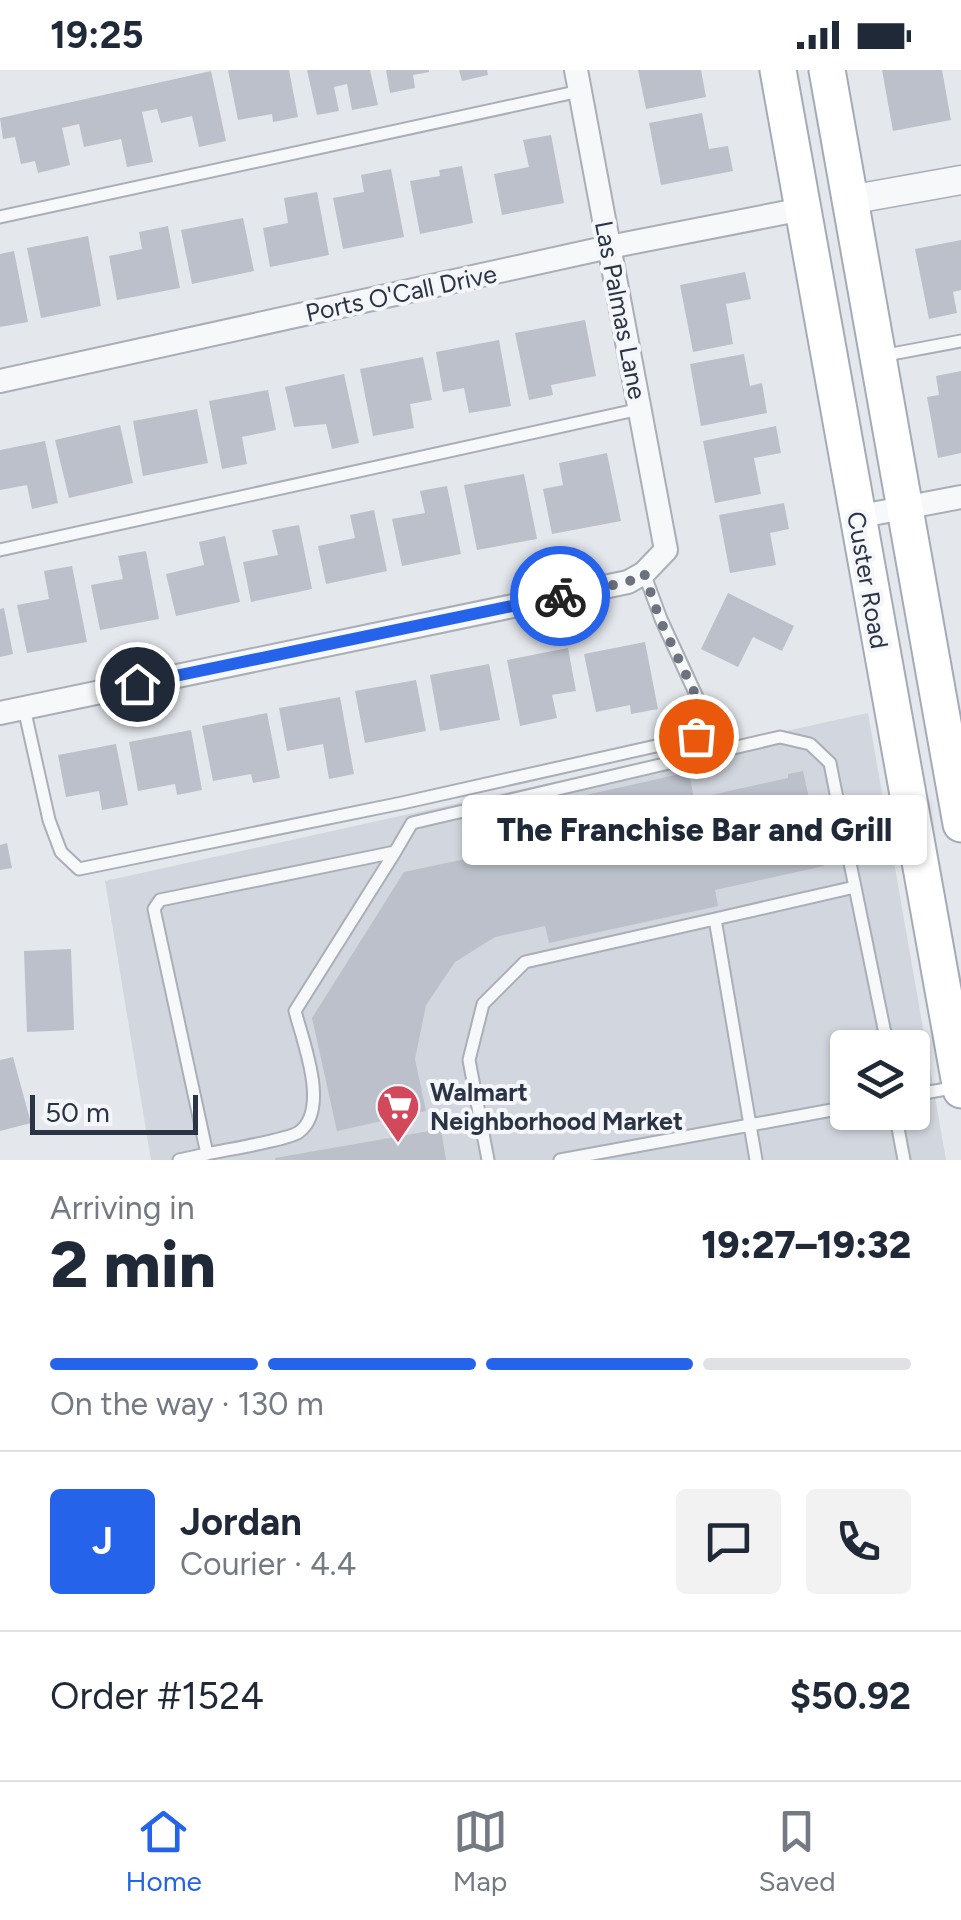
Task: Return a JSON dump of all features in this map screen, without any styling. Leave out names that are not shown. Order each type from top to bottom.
[{"type":"main road","name":"Custer Road","points":[[778,70],[961,1088]]},
{"type":"main road","name":"Custer Road","points":[[827,70],[904,508],[946,712],[961,820]]},
{"type":"main road","points":[[803,208],[849,200]]},
{"type":"main road","points":[[913,826],[961,820]]},
{"type":"street","name":"Las Palmas Lane","points":[[578,80],[666,550],[644,573]]},
{"type":"street","points":[[849,200],[961,180]]},
{"type":"street","name":"Ports O'Call Drive","points":[[0,381],[803,208]]},
{"type":"street","points":[[856,517],[961,497]]},
{"type":"street","points":[[0,713],[628,582],[644,573]]},
{"type":"lane","points":[[0,217],[578,80]]},
{"type":"lane","points":[[877,356],[961,341]]},
{"type":"lane","points":[[0,550],[640,409]]},
{"type":"lane","points":[[24,708],[49,820],[61,852],[80,869],[402,804],[696,736],[708,721],[660,620],[644,573]]},
{"type":"lane","points":[[179,1160],[298,1133],[310,1118],[316,1096],[296,1012],[412,824],[780,737],[810,744],[830,763],[884,1030]]},
{"type":"lane","points":[[845,839],[913,826]]},
{"type":"lane","points":[[207,1154],[154,910],[160,900],[394,852]]},
{"type":"lane","points":[[488,1160],[469,1060],[483,1004],[526,962],[855,887]]},
{"type":"lane","points":[[714,919],[756,1160]]},
{"type":"lane","points":[[930,1092],[961,1088]]},
{"type":"lane","points":[[560,1160],[830,1109]]},
{"type":"lane","points":[[898,1130],[904,1160]]},
{"type":"shaded area","points":[[868,713],[923,1030],[830,1030],[830,1130],[930,1130],[930,1068],[946,1160],[151,1160],[105,881]]},
{"type":"building","points":[[228,70],[289,70],[298,117],[273,122],[272,114],[238,120]]},
{"type":"building","points":[[307,70],[370,70],[378,105],[352,110],[347,84],[334,87],[339,111],[317,115]]},
{"type":"building","points":[[386,70],[429,72],[413,75],[415,88],[390,93]]},
{"type":"building","points":[[459,70],[487,70],[488,75],[462,81]]},
{"type":"building","points":[[638,70],[701,70],[706,97],[646,109]]},
{"type":"building","points":[[882,70],[942,70],[951,120],[893,131]]},
{"type":"building","points":[[211,71],[226,141],[199,147],[192,116],[161,123],[157,109],[142,112],[153,162],[127,167],[121,139],[84,147],[79,124],[62,128],[70,165],[38,173],[35,161],[21,164],[15,137],[3,139],[0,118]]},
{"type":"building","points":[[702,113],[709,149],[728,146],[733,171],[661,185],[649,123]]},
{"type":"building","points":[[551,135],[564,203],[502,215],[494,174],[529,167],[523,140]]},
{"type":"building","points":[[462,166],[473,223],[420,234],[410,181],[440,176],[439,170]]},
{"type":"building","points":[[391,169],[404,237],[343,249],[333,198],[364,192],[361,175]]},
{"type":"building","points":[[317,192],[329,255],[270,267],[263,228],[288,223],[284,198]]},
{"type":"building","points":[[243,218],[254,271],[192,284],[181,230]]},
{"type":"building","points":[[168,226],[180,288],[117,300],[109,256],[142,249],[139,232]]},
{"type":"building","points":[[88,236],[101,306],[41,318],[27,248]]},
{"type":"building","points":[[961,240],[961,290],[953,292],[957,313],[929,319],[915,249]]},
{"type":"building","points":[[14,251],[28,322],[0,327],[0,254]]},
{"type":"building","points":[[745,272],[751,299],[726,304],[733,344],[693,352],[680,285]]},
{"type":"building","points":[[585,320],[596,376],[551,385],[553,395],[529,400],[515,333]]},
{"type":"building","points":[[499,340],[511,406],[469,413],[464,388],[443,392],[436,352]]},
{"type":"building","points":[[744,354],[750,386],[762,383],[767,413],[701,426],[690,364]]},
{"type":"building","points":[[423,357],[432,400],[410,404],[414,428],[373,436],[360,369]]},
{"type":"building","points":[[961,371],[961,453],[938,458],[927,397],[939,395],[936,376]]},
{"type":"building","points":[[344,374],[359,443],[332,449],[326,424],[294,427],[285,387]]},
{"type":"building","points":[[268,390],[276,430],[242,437],[247,464],[222,469],[209,401]]},
{"type":"building","points":[[197,409],[208,463],[143,476],[133,421]]},
{"type":"building","points":[[120,425],[133,483],[69,498],[55,440]]},
{"type":"building","points":[[776,426],[781,453],[754,458],[761,494],[715,503],[703,441]]},
{"type":"building","points":[[45,441],[58,503],[32,509],[27,485],[0,490],[0,450]]},
{"type":"building","points":[[607,453],[621,521],[552,534],[543,489],[563,485],[559,463]]},
{"type":"building","points":[[524,474],[537,539],[477,550],[464,485]]},
{"type":"building","points":[[447,486],[461,554],[402,566],[392,519],[425,513],[420,491]]},
{"type":"building","points":[[784,503],[789,529],[770,533],[776,565],[730,573],[719,515]]},
{"type":"building","points":[[374,510],[387,571],[326,584],[318,546],[355,538],[350,515]]},
{"type":"building","points":[[299,525],[312,589],[251,602],[243,562],[278,555],[272,530]]},
{"type":"building","points":[[225,536],[240,602],[176,616],[166,574],[204,565],[199,542]]},
{"type":"building","points":[[146,551],[159,619],[100,630],[91,585],[123,579],[118,556]]},
{"type":"building","points":[[72,566],[87,642],[27,653],[17,605],[49,599],[44,571]]},
{"type":"building","points":[[728,593],[794,626],[782,651],[753,637],[738,667],[701,649]]},
{"type":"building","points":[[4,608],[13,654],[0,657],[0,609]]},
{"type":"building","points":[[645,642],[658,709],[631,714],[630,705],[596,712],[584,654]]},
{"type":"building","points":[[568,648],[576,691],[552,695],[557,718],[520,726],[507,660]]},
{"type":"building","points":[[489,664],[500,720],[440,731],[430,675]]},
{"type":"building","points":[[416,680],[426,731],[365,743],[355,691]]},
{"type":"building","points":[[340,697],[354,774],[329,779],[323,744],[287,751],[279,708]]},
{"type":"building","points":[[267,713],[280,778],[253,783],[251,774],[213,781],[202,726]]},
{"type":"building","points":[[191,730],[202,790],[177,795],[175,784],[138,791],[129,742]]},
{"type":"building","points":[[116,744],[128,805],[102,810],[99,791],[66,797],[58,755]]},
{"type":"building","points":[[803,771],[824,866],[715,890],[718,906],[549,943],[545,926],[495,937],[455,962],[426,1005],[415,1059],[426,1111],[337,1131],[312,1018],[404,872],[527,846],[519,810],[689,772],[694,799],[788,778],[788,774]]},
{"type":"building","points":[[7,843],[12,868],[0,870],[0,845]]},
{"type":"building","points":[[71,949],[74,1030],[27,1032],[24,951]]},
{"type":"building","points":[[13,1057],[31,1123],[0,1131],[0,1060]]},
{"type":"building","name":"Walmart Neighborhood Market","points":[[441,1129],[446,1160],[275,1160],[275,1158]]},
{"type":"way so far","points":[[560,596],[628,582],[644,573],[660,620],[708,721],[696,736]]},
{"type":"place","name":"The Franchise Bar and Grill","points":[[696,736]]},
{"type":"place","name":"Walmart Neighborhood Market","points":[[398,1144]]},
{"type":"route","points":[[137,684],[560,596]]}]
